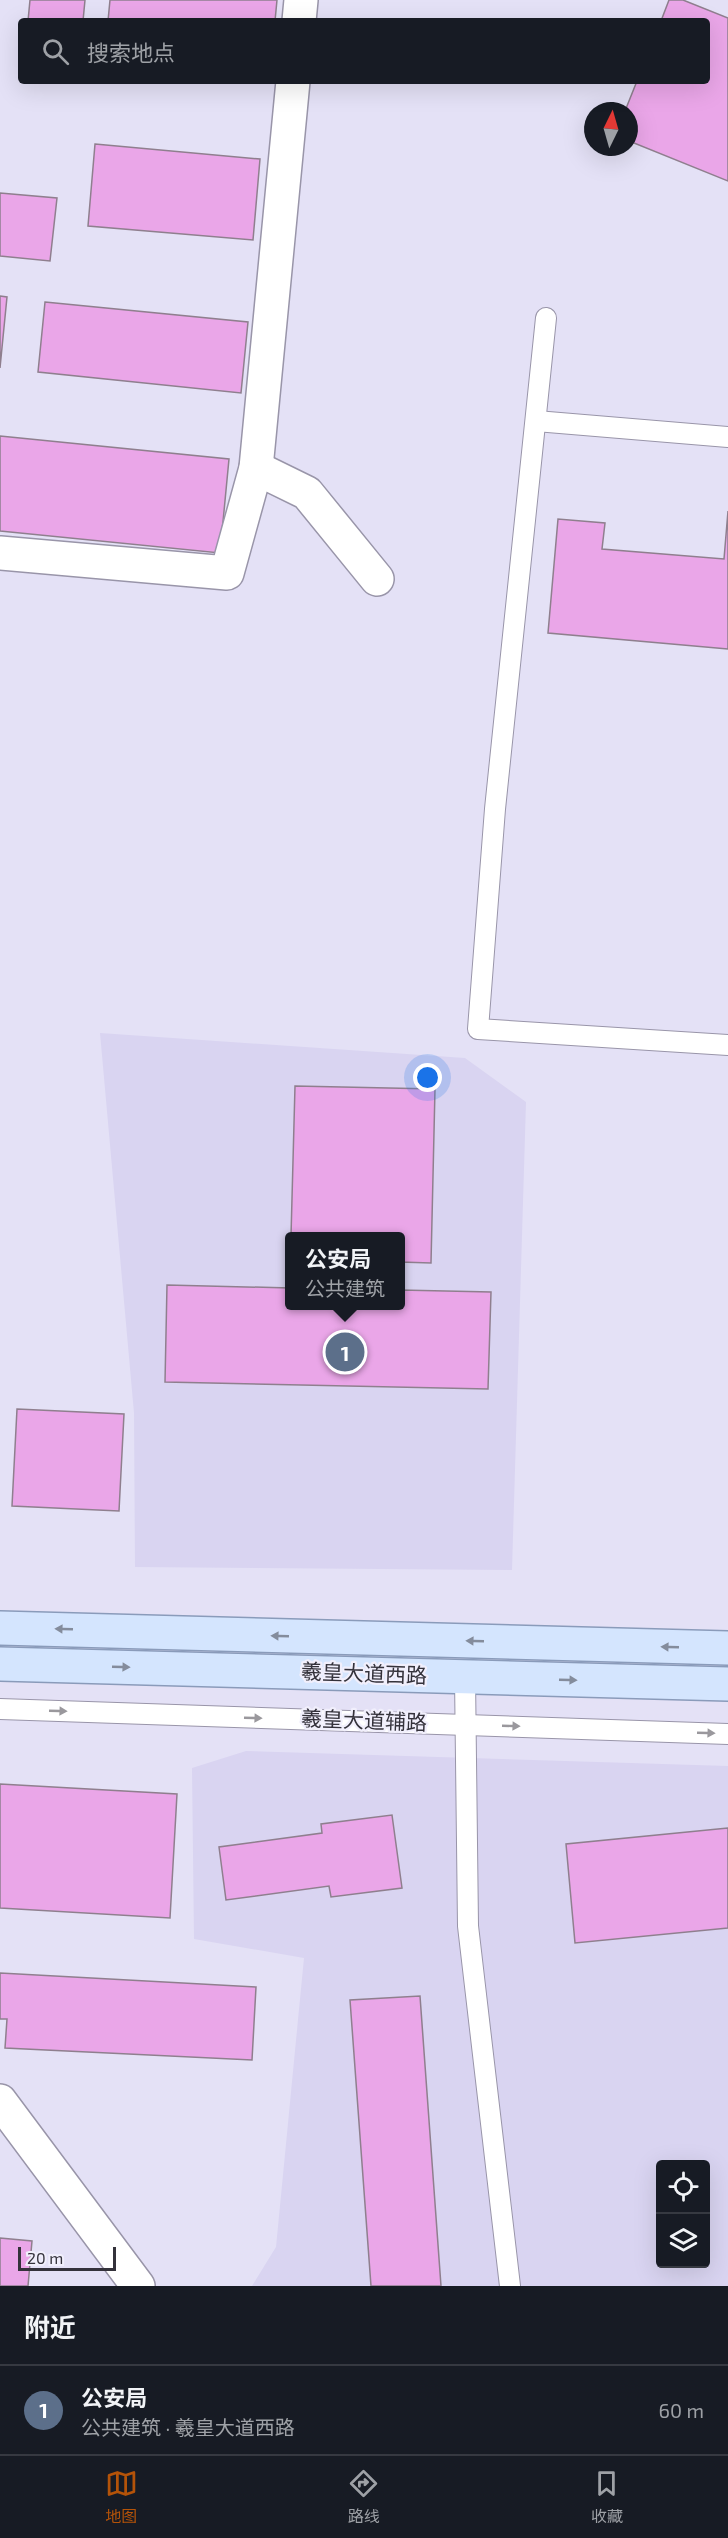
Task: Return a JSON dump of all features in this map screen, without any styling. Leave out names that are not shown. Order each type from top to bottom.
[{"type":"main road","name":"羲皇大道西路","points":[[0,1628],[728,1648]]},
{"type":"main road","name":"羲皇大道西路","points":[[0,1664],[728,1684]]},
{"type":"street","points":[[299,18],[301,0]]},
{"type":"street","points":[[0,553],[226,573],[256,468],[293,84]]},
{"type":"street","points":[[256,468],[306,493],[377,579]]},
{"type":"street","points":[[0,2101],[138,2286]]},
{"type":"lane","points":[[546,318],[495,809],[478,1029],[728,1045]]},
{"type":"lane","points":[[536,421],[728,437]]},
{"type":"lane","points":[[465,1677],[468,1926],[510,2286]]},
{"type":"lane","name":"羲皇大道辅路","points":[[0,1709],[728,1734]]},
{"type":"shaded area","points":[[100,1033],[465,1058],[526,1102],[512,1570],[135,1567],[134,1413]]},
{"type":"shaded area","points":[[246,1751],[728,1766],[728,2286],[252,2286],[276,2247],[304,1958],[194,1939],[192,1768]]},
{"type":"building","points":[[30,0],[85,0],[83,18],[28,18]]},
{"type":"building","points":[[110,0],[277,0],[275,18],[108,18]]},
{"type":"building","points":[[669,0],[683,0],[728,18],[728,181],[638,145],[638,102],[629,102],[636,84],[710,84],[710,18],[662,18]]},
{"type":"building","points":[[95,144],[260,159],[253,240],[88,226]]},
{"type":"building","points":[[0,193],[57,198],[50,261],[0,256]]},
{"type":"building","points":[[0,296],[7,297],[0,368]]},
{"type":"building","points":[[45,302],[248,322],[241,393],[38,372]]},
{"type":"building","points":[[0,436],[229,459],[220,553],[0,531]]},
{"type":"building","points":[[728,511],[728,649],[548,633],[558,519],[605,523],[602,549],[724,559]]},
{"type":"building","points":[[295,1086],[435,1089],[431,1263],[405,1262],[405,1232],[291,1232]]},
{"type":"building","points":[[167,1285],[285,1288],[285,1310],[405,1310],[405,1290],[491,1292],[488,1389],[165,1382]]},
{"type":"building","points":[[17,1409],[124,1414],[119,1511],[12,1506]]},
{"type":"building","points":[[0,1784],[177,1794],[170,1918],[0,1908]]},
{"type":"building","points":[[392,1815],[402,1888],[331,1897],[329,1886],[226,1900],[219,1847],[322,1833],[321,1824]]},
{"type":"building","points":[[728,1828],[728,1928],[575,1943],[566,1844]]},
{"type":"building","points":[[0,1973],[256,1987],[252,2060],[5,2048],[7,2019],[0,2019]]},
{"type":"building","points":[[420,1996],[441,2286],[371,2286],[350,2000]]},
{"type":"building","points":[[0,2238],[32,2241],[28,2286],[0,2286]]},
{"type":"place","name":"公安局","points":[[345,1352]]}]
